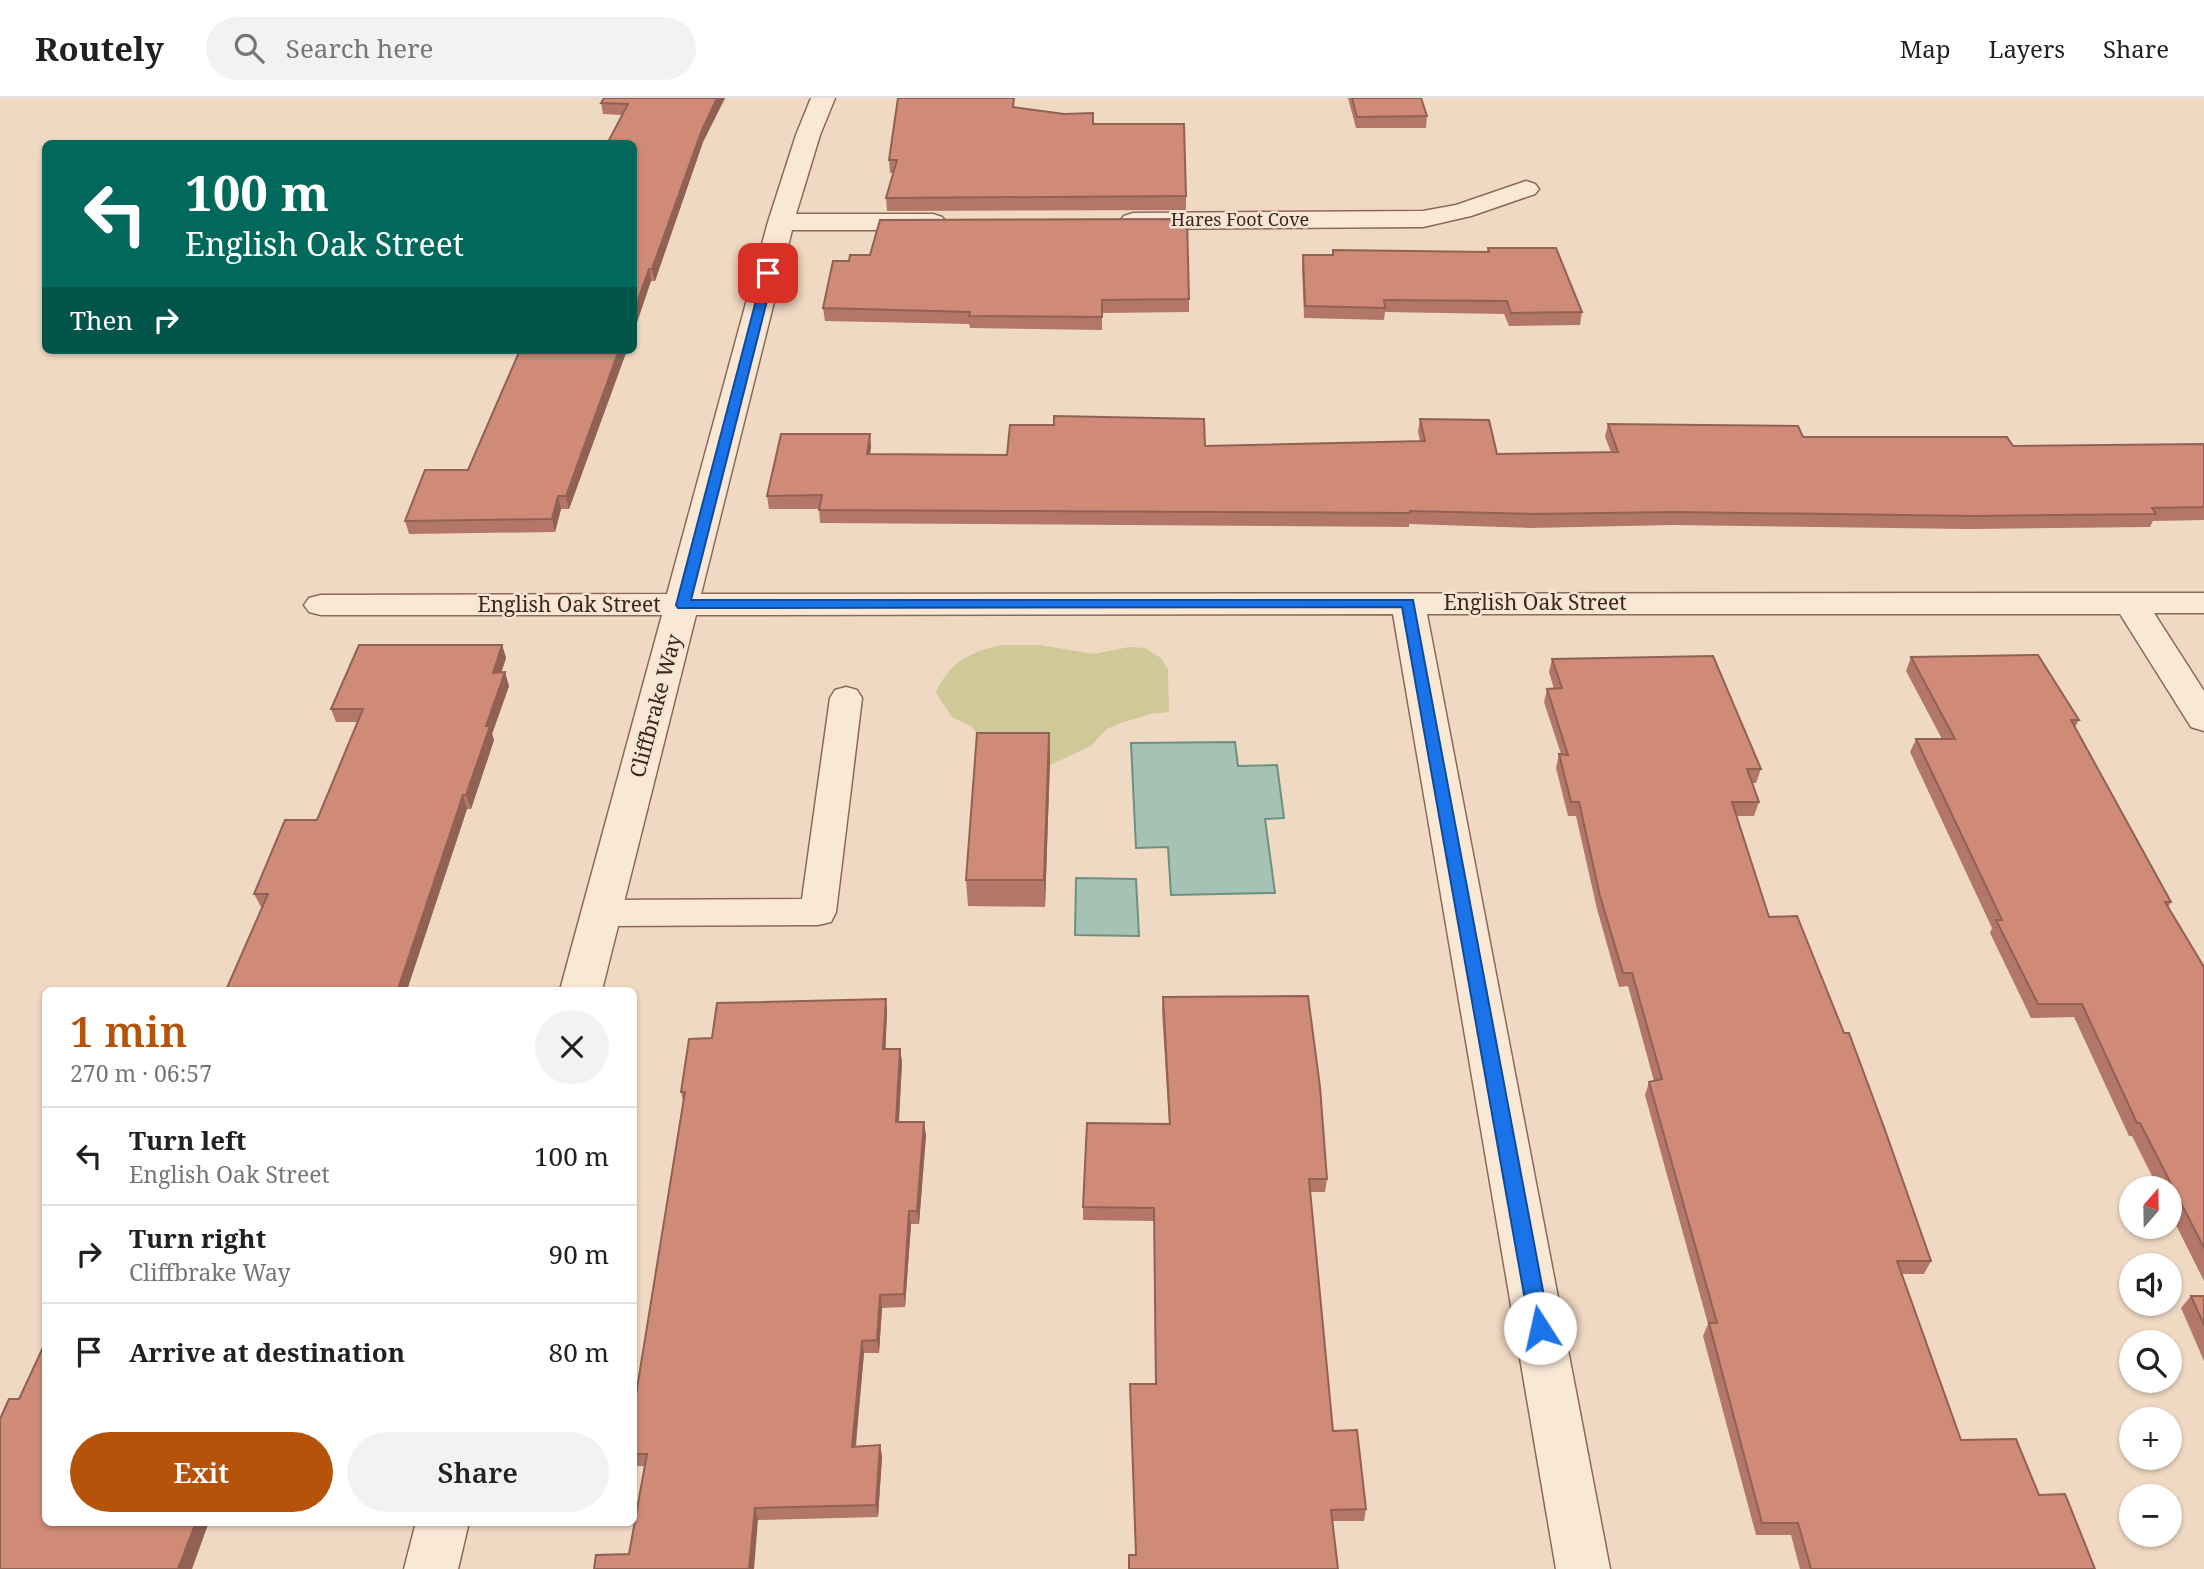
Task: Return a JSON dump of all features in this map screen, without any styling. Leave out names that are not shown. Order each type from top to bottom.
[{"type":"street","name":"Cliffbrake Way","points":[[583,987],[781,222],[808,135],[823,98]]},
{"type":"street","name":"Hares Foot Cove","points":[[1104,221],[1423,219],[1462,211],[1526,189]]},
{"type":"street","points":[[781,222],[952,222]]},
{"type":"street","points":[[1408,603],[1584,1569]]},
{"type":"street","points":[[2130,603],[2204,719]]},
{"type":"street","name":"English Oak Street","points":[[321,605],[2204,603]]},
{"type":"street","points":[[431,1569],[442,1526]]},
{"type":"lane","points":[[602,913],[818,912],[846,698]]},
{"type":"shaded area","points":[[1002,645],[1040,645],[1094,654],[1129,647],[1145,648],[1161,658],[1168,669],[1169,712],[1120,723],[1107,729],[1091,746],[1050,765],[1050,760],[986,748],[972,727],[952,717],[936,693],[947,673],[962,660],[980,651]]},
{"type":"shaded area","points":[[1235,742],[1238,766],[1277,765],[1284,818],[1265,819],[1275,893],[1171,895],[1168,847],[1136,848],[1131,743]]},
{"type":"shaded area","points":[[1076,878],[1136,879],[1139,936],[1075,935]]},
{"type":"building","points":[[604,98],[717,98],[702,130],[652,269],[649,269],[637,303],[637,140],[609,140],[628,104],[601,103]]},
{"type":"building","points":[[898,98],[1014,98],[1013,107],[1064,114],[1093,113],[1093,124],[1184,124],[1186,196],[886,198],[897,160],[889,160]]},
{"type":"building","points":[[1352,98],[1421,98],[1427,116],[1357,117]]},
{"type":"building","points":[[1187,219],[1189,299],[1102,300],[1102,317],[969,316],[970,312],[823,308],[833,261],[849,261],[850,255],[870,255],[880,220]]},
{"type":"building","points":[[1488,248],[1556,248],[1582,312],[1511,313],[1507,301],[1384,300],[1385,308],[1305,306],[1303,255],[1333,255],[1333,250],[1489,252]]},
{"type":"building","points":[[518,354],[618,354],[566,496],[558,496],[552,519],[405,521],[425,470],[468,470]]},
{"type":"building","points":[[1054,416],[1204,419],[1205,446],[1425,441],[1420,419],[1489,420],[1497,454],[1618,452],[1608,424],[1798,426],[1803,437],[2007,437],[2013,446],[2204,444],[2204,507],[2152,508],[2156,514],[1974,516],[1676,512],[1532,514],[1410,511],[819,510],[822,495],[767,496],[781,434],[870,434],[867,454],[1007,455],[1010,425],[1054,425]]},
{"type":"building","points":[[359,645],[502,645],[493,673],[505,672],[486,726],[490,726],[466,795],[463,795],[399,987],[227,987],[268,894],[254,894],[285,820],[317,820],[363,709],[331,709]]},
{"type":"building","points":[[2038,655],[2079,720],[2071,720],[2171,902],[2165,902],[2204,967],[2204,1248],[2182,1205],[2182,1176],[2167,1176],[2140,1123],[2137,1123],[2082,1004],[2038,1004],[1996,920],[2002,920],[1916,739],[1955,739],[1911,657]]},
{"type":"building","points":[[1713,656],[1761,769],[1747,769],[1759,802],[1732,802],[1769,917],[1797,916],[1844,1033],[1849,1033],[1885,1130],[1931,1261],[1897,1261],[1961,1440],[2016,1439],[2039,1495],[2065,1494],[2095,1569],[1811,1569],[1798,1523],[1762,1523],[1709,1323],[1717,1323],[1649,1082],[1662,1079],[1632,973],[1623,973],[1600,896],[1579,802],[1571,802],[1559,754],[1568,755],[1547,689],[1562,688],[1552,659]]},
{"type":"building","points":[[977,733],[1049,733],[1044,880],[966,880]]},
{"type":"building","points":[[1308,996],[1320,1087],[1327,1179],[1309,1179],[1333,1431],[1357,1430],[1366,1509],[1331,1510],[1338,1569],[1129,1569],[1129,1555],[1136,1555],[1130,1384],[1156,1384],[1154,1208],[1083,1207],[1087,1123],[1170,1124],[1163,997]]},
{"type":"building","points":[[886,999],[883,1049],[900,1049],[896,1122],[924,1122],[917,1211],[909,1211],[904,1294],[880,1295],[877,1340],[862,1341],[852,1447],[880,1445],[876,1505],[755,1508],[749,1569],[594,1569],[596,1555],[629,1554],[634,1526],[637,1526],[637,1510],[647,1454],[637,1454],[637,1388],[685,1092],[681,1092],[689,1039],[712,1038],[717,1003]]},
{"type":"building","points":[[2191,1296],[2204,1296],[2204,1325]]},
{"type":"building","points":[[42,1350],[42,1526],[194,1526],[178,1569],[0,1569],[0,1419],[9,1399],[19,1399]]},
{"type":"route","points":[[768,273],[683,605],[1408,603],[1540,1328]]}]
